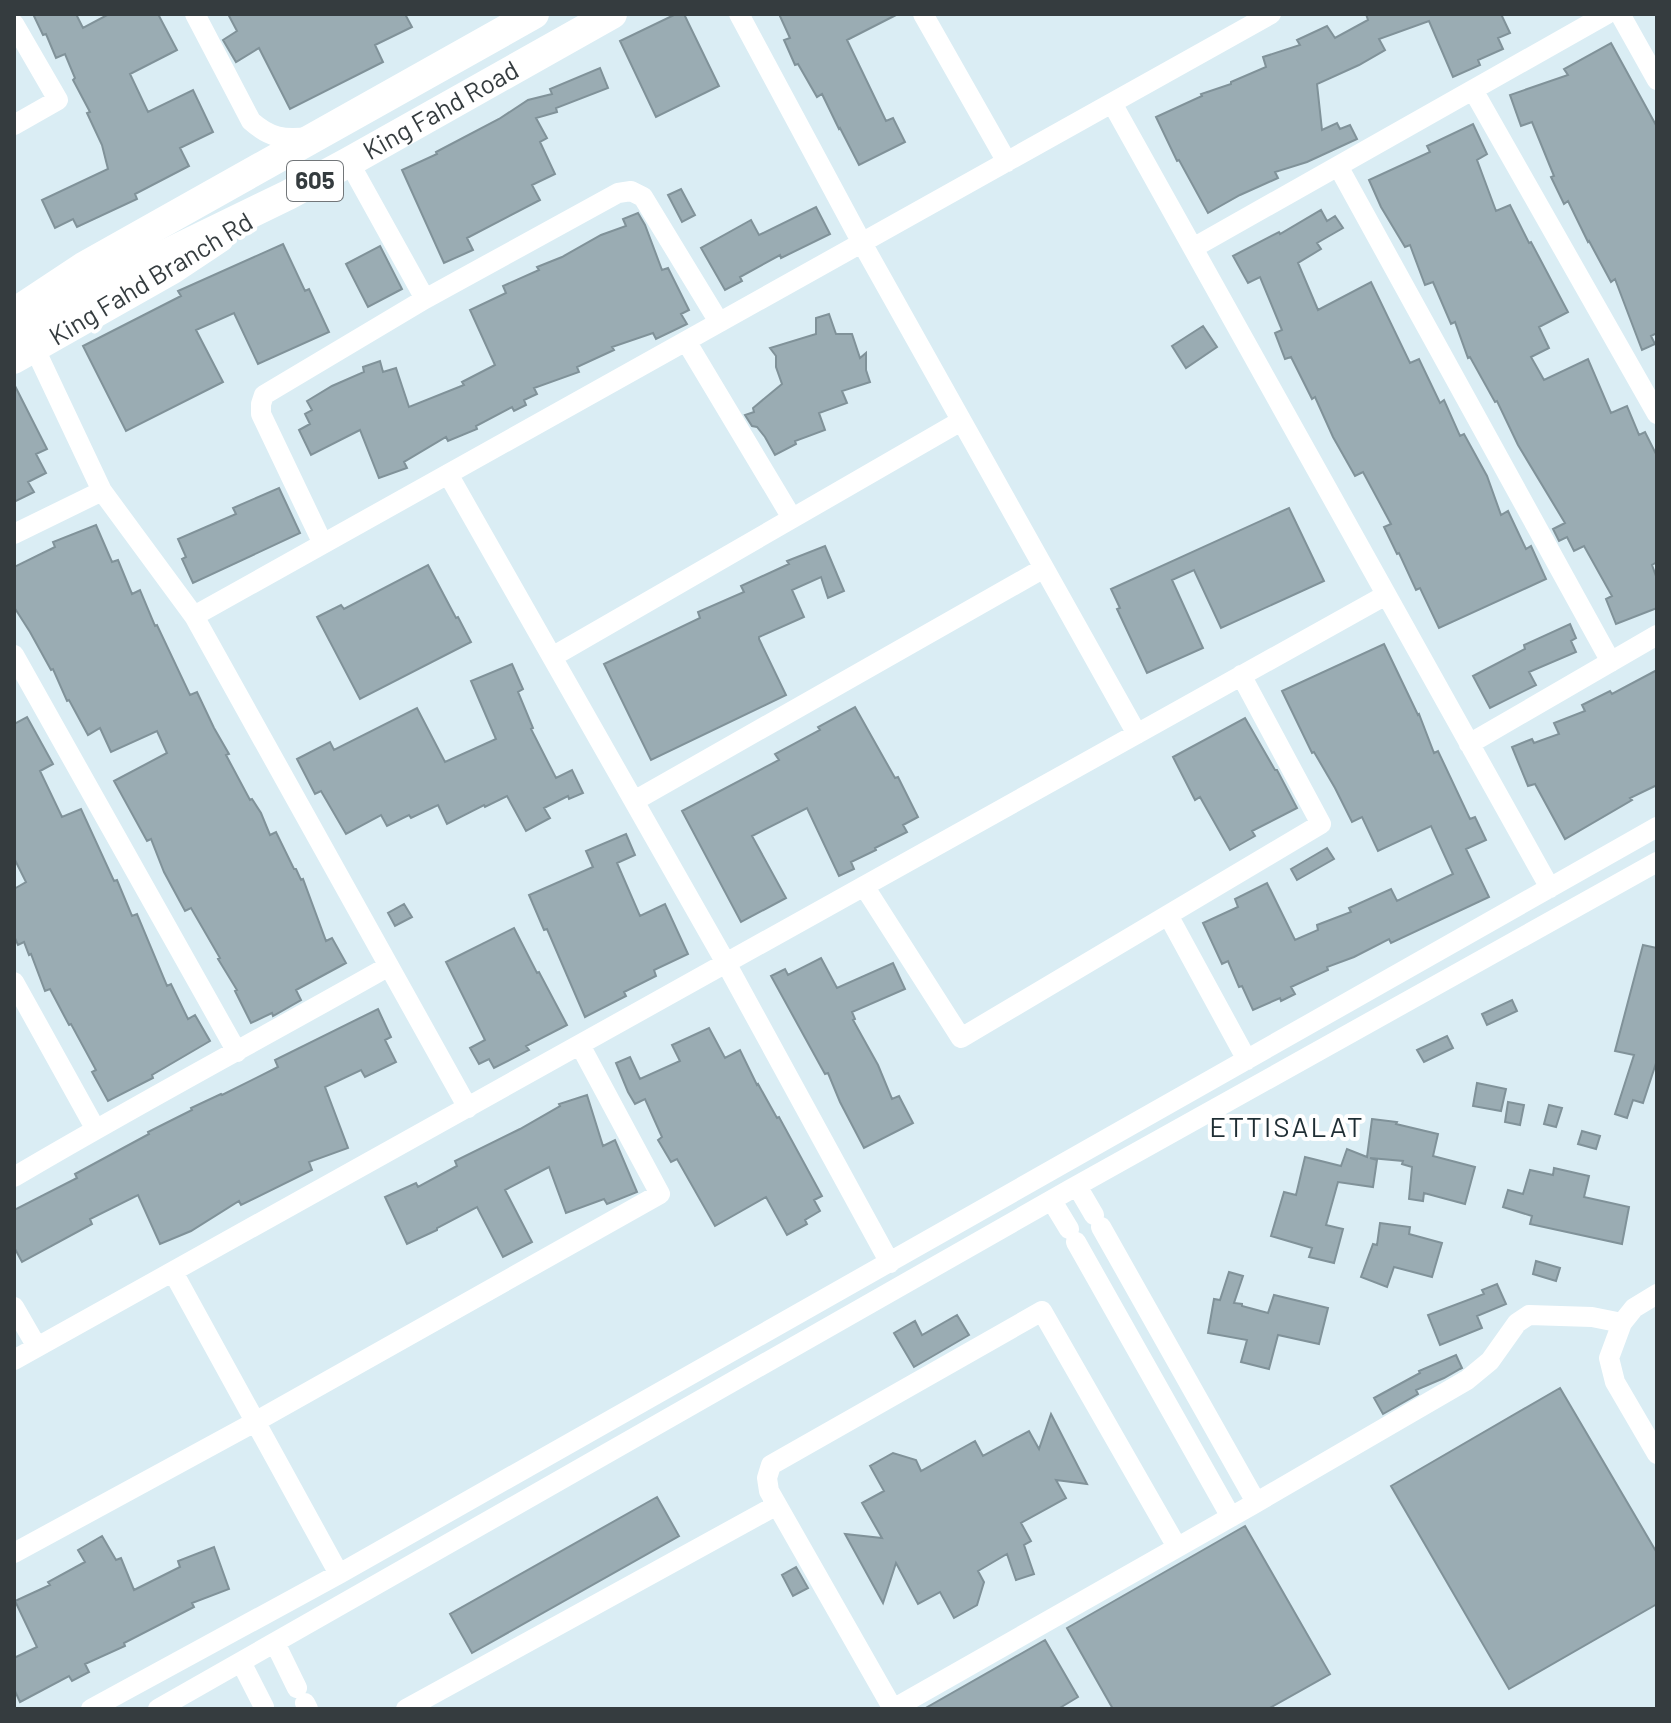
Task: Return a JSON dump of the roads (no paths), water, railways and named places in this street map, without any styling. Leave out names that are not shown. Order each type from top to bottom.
[{"type":"highway","name":"King Fahd Road","points":[[14,313],[85,266],[534,14]]},
{"type":"highway","name":"King Fahd Road","points":[[21,349],[150,262],[288,195],[612,14]]},
{"type":"main road","name":"King Fahd Branch Rd","points":[[14,299],[85,266]]},
{"type":"street","points":[[195,14],[251,121],[278,138],[317,136]]},
{"type":"street","points":[[739,14],[862,243],[1137,734]]},
{"type":"street","points":[[923,14],[1007,162]]},
{"type":"street","points":[[194,616],[1271,14]]},
{"type":"street","points":[[1193,248],[1607,14]]},
{"type":"street","points":[[1620,14],[1657,80]]},
{"type":"street","points":[[14,24],[58,100],[14,125]]},
{"type":"street","points":[[1473,90],[1657,414]]},
{"type":"street","points":[[1112,103],[1550,888]]},
{"type":"street","points":[[349,162],[425,299]]},
{"type":"street","points":[[1338,166],[1611,662]]},
{"type":"street","points":[[323,544],[261,414],[264,395],[425,299],[618,193],[631,191],[643,197],[719,322]]},
{"type":"street","points":[[686,341],[792,518]]},
{"type":"street","points":[[21,349],[102,491],[194,616],[468,1108]]},
{"type":"street","points":[[552,657],[961,421]]},
{"type":"street","points":[[448,474],[726,963],[890,1263]]},
{"type":"street","points":[[14,534],[102,491]]},
{"type":"street","points":[[634,801],[1044,568]]},
{"type":"street","points":[[14,1360],[1386,595]]},
{"type":"street","points":[[1469,744],[1657,635]]},
{"type":"street","points":[[14,655],[237,1052]]},
{"type":"street","points":[[864,886],[961,1038],[1321,824],[1241,675]]},
{"type":"street","points":[[91,1709],[339,1574],[1657,827]]},
{"type":"street","points":[[158,1709],[1077,1186],[1657,862]]},
{"type":"street","points":[[1168,915],[1247,1060]]},
{"type":"street","points":[[14,1177],[95,1128],[389,966]]},
{"type":"street","points":[[14,982],[95,1128]]},
{"type":"street","points":[[14,1553],[255,1422],[660,1194],[580,1045]]},
{"type":"street","points":[[1077,1186],[1256,1502]]},
{"type":"street","points":[[1052,1201],[1231,1517]]},
{"type":"street","points":[[173,1272],[339,1574]]},
{"type":"street","points":[[1657,1294],[1634,1308],[1622,1323],[1609,1358],[1615,1382],[1657,1454]]},
{"type":"street","points":[[14,1307],[37,1347]]},
{"type":"street","points":[[1177,1547],[1042,1311],[771,1465],[767,1478],[769,1491],[893,1709],[1231,1517],[1467,1380],[1490,1361],[1517,1323],[1529,1315],[1592,1317],[1622,1323]]},
{"type":"street","points":[[406,1709],[777,1505]]},
{"type":"street","points":[[275,1643],[303,1700]]},
{"type":"street","points":[[241,1662],[264,1707]]},
{"type":"district","name":"ETTISALAT","points":[[1287,1127]]}]
